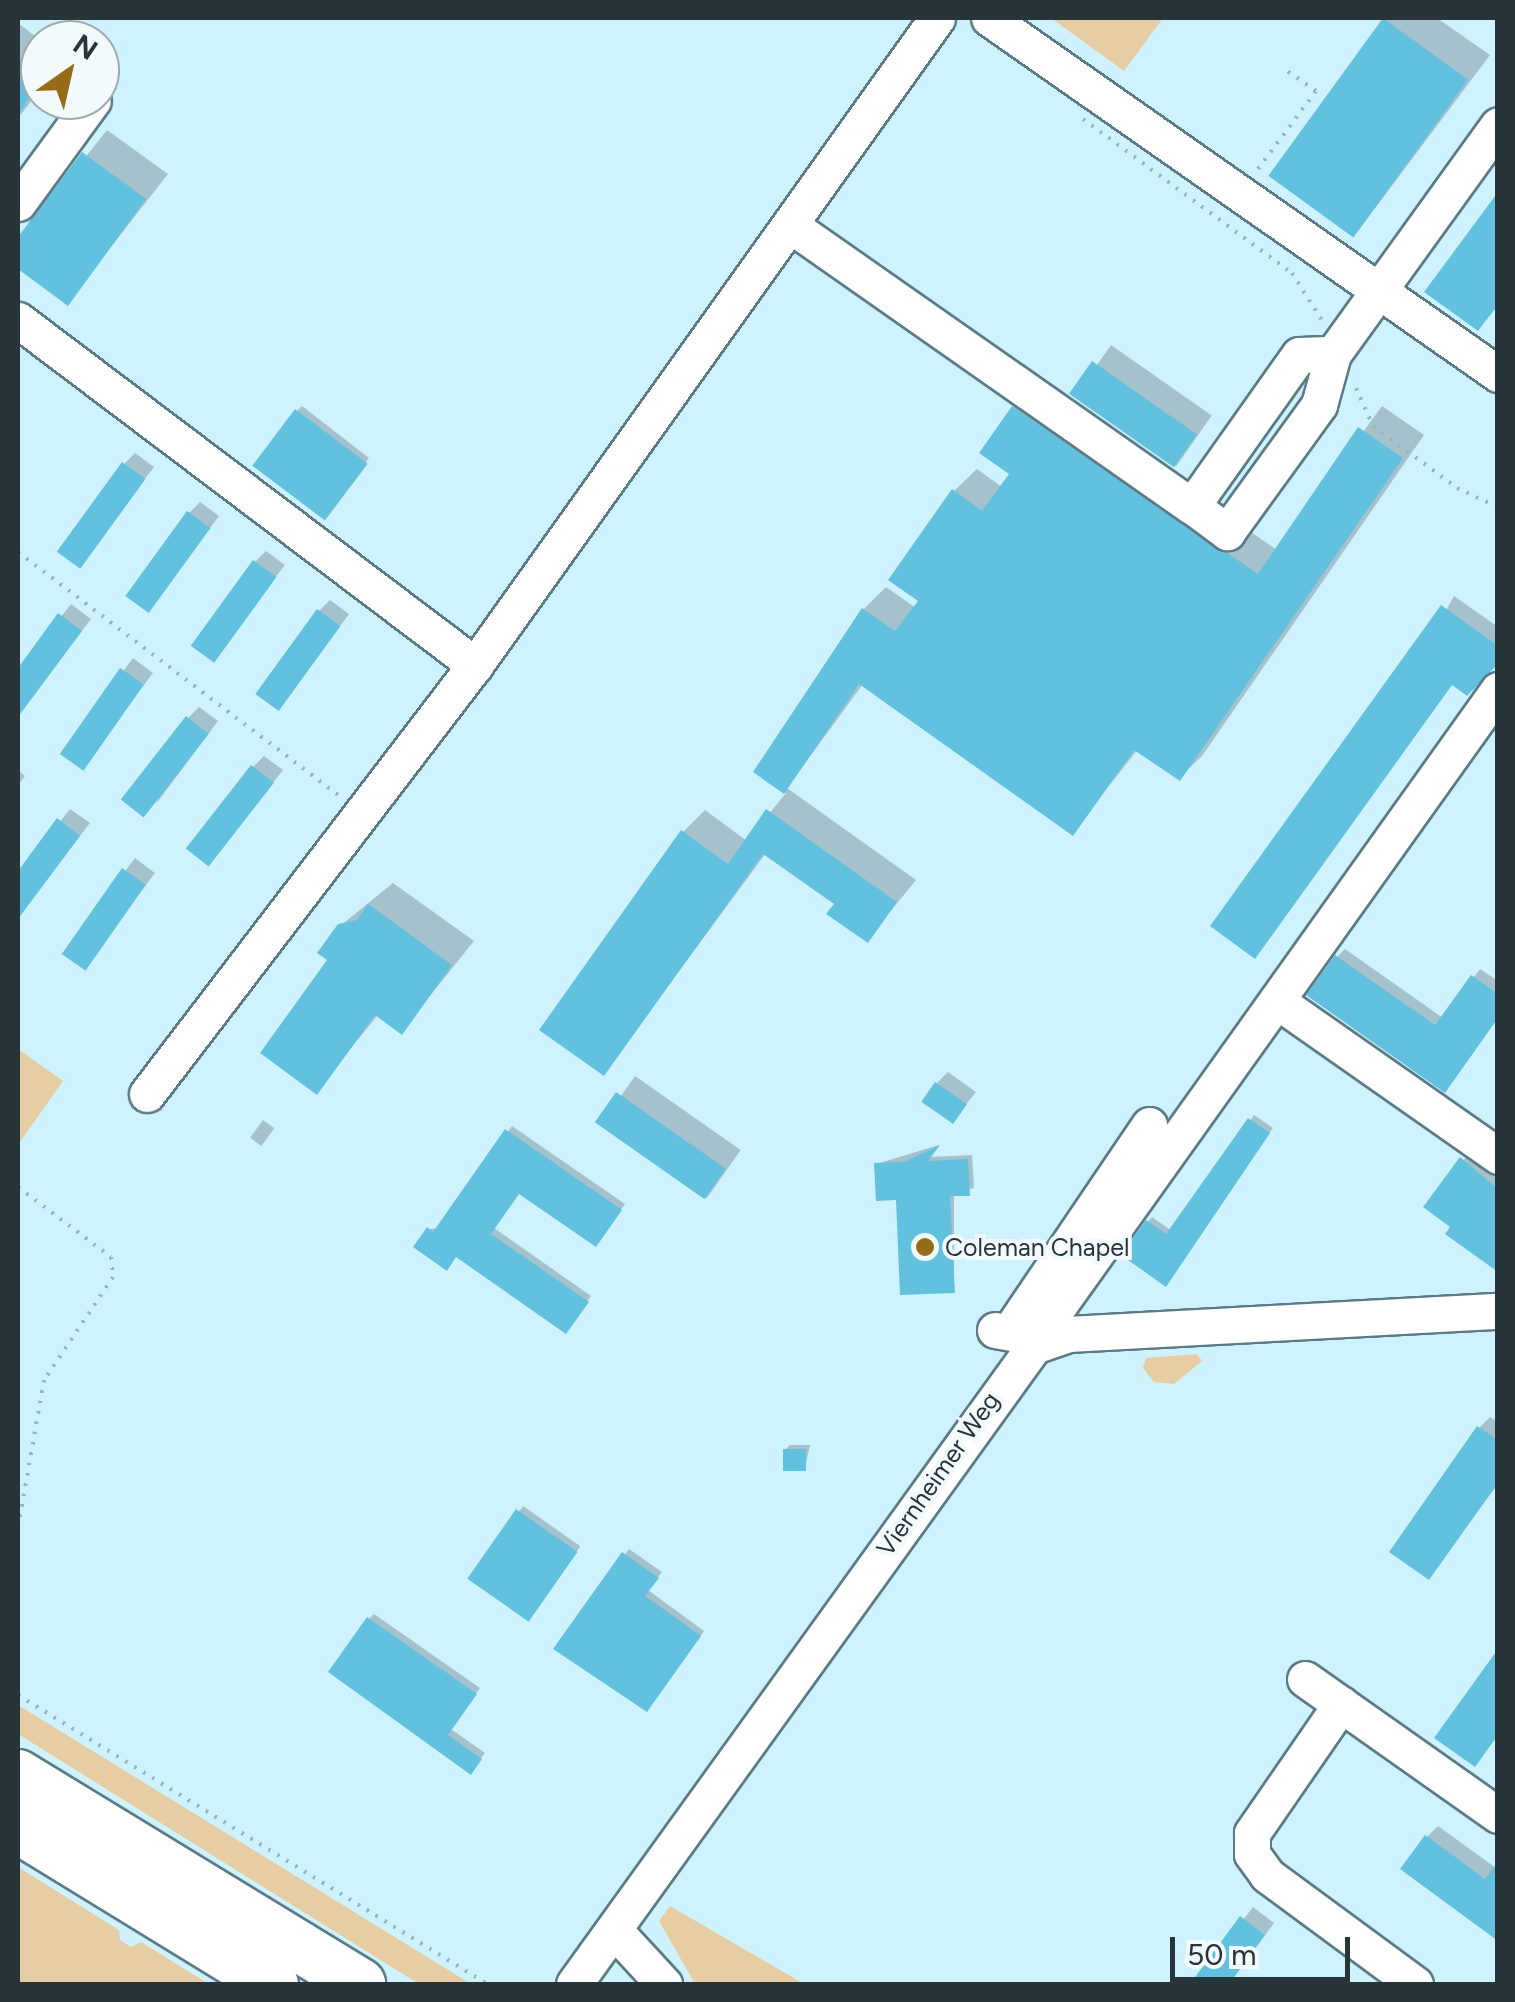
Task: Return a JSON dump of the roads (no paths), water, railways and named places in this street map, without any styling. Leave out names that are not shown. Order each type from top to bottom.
[{"type":"highway","points":[[18,1774],[360,1984]]},
{"type":"highway","points":[[18,1828],[273,1984]]},
{"type":"street","points":[[147,1094],[475,665],[937,18]]},
{"type":"street","points":[[988,18],[1100,95],[1230,207],[1378,290],[1498,374]]},
{"type":"street","points":[[18,203],[78,120]]},
{"type":"street","points":[[790,225],[1192,506],[1299,355],[1336,351],[1498,126]]},
{"type":"street","points":[[18,320],[475,665]]},
{"type":"street","name":"Viernheimer Weg","points":[[574,1984],[1008,1376],[1045,1339],[1052,1316],[1498,690]]},
{"type":"street","points":[[1277,1001],[1498,1156]]},
{"type":"street","points":[[1149,1125],[1002,1331],[1045,1339],[1498,1311]]},
{"type":"street","points":[[1305,1679],[1492,1800]]},
{"type":"street","points":[[1341,1704],[1252,1833],[1252,1854],[1267,1875],[1415,1984]]},
{"type":"street","points":[[614,1930],[664,1984]]},
{"type":"place","name":"Coleman Chapel","points":[[925,1247]]}]
